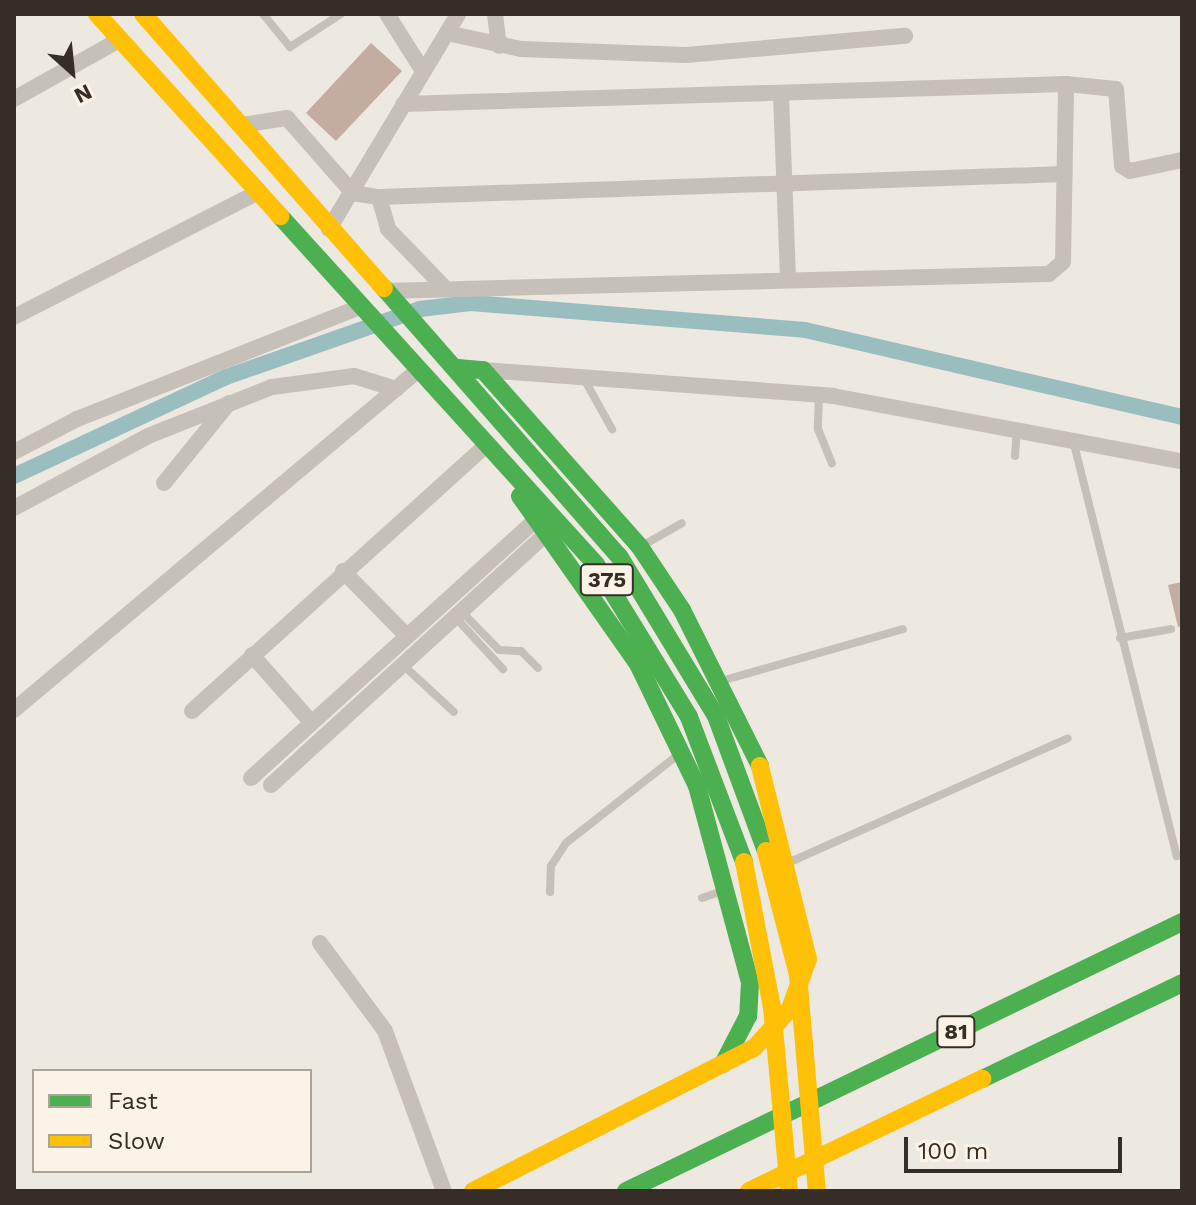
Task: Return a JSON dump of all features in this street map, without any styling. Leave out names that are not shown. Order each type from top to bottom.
[{"type":"main road","name":"375","points":[[97,14],[394,348],[485,446],[559,519],[647,638],[689,717],[744,862],[772,1007],[789,1191]]},
{"type":"main road","points":[[119,14],[119,40]]},
{"type":"main road","name":"375","points":[[143,14],[329,229],[458,368],[590,521],[662,618],[728,744],[766,851],[798,975],[817,1191]]},
{"type":"main road","points":[[458,368],[483,370],[640,547],[721,681],[763,773],[790,862],[808,959],[784,1018],[718,1072],[473,1191]]},
{"type":"main road","points":[[485,446],[542,526],[683,751],[730,889],[750,982],[745,1025],[718,1072]]},
{"type":"main road","name":"81","points":[[626,1191],[1182,922]]},
{"type":"main road","points":[[750,982],[779,991],[808,959]]},
{"type":"main road","name":"81","points":[[749,1191],[1182,983]]},
{"type":"main road","points":[[609,1191],[730,1141]]},
{"type":"street","points":[[387,14],[423,71]]},
{"type":"street","points":[[329,229],[458,14]]},
{"type":"street","points":[[495,14],[499,46]]},
{"type":"street","points":[[447,33],[499,46],[686,55],[905,36]]},
{"type":"street","points":[[14,99],[119,40]]},
{"type":"street","points":[[403,104],[781,95],[1066,84],[1116,89],[1122,166],[1130,171],[1182,160]]},
{"type":"street","points":[[392,297],[444,287],[1058,271],[1065,174],[1066,84]]},
{"type":"street","points":[[781,95],[788,278]]},
{"type":"street","points":[[242,125],[287,118],[353,193],[379,197],[1065,174]]},
{"type":"street","points":[[14,317],[254,194]]},
{"type":"street","points":[[379,197],[388,229],[444,287]]},
{"type":"street","points":[[14,452],[77,419],[362,312]]},
{"type":"street","points":[[483,370],[580,372],[819,394],[1017,428],[1182,461]]},
{"type":"street","points":[[14,710],[417,371]]},
{"type":"street","points":[[14,508],[148,436],[229,403],[318,377],[374,377],[396,389]]},
{"type":"street","points":[[164,483],[229,403]]},
{"type":"street","points":[[192,711],[343,571],[485,446]]},
{"type":"street","points":[[271,785],[457,614],[542,526]]},
{"type":"street","points":[[251,778],[406,635],[542,526]]},
{"type":"street","points":[[343,571],[406,635]]},
{"type":"street","points":[[252,655],[311,722]]},
{"type":"street","points":[[320,943],[385,1031],[444,1191]]},
{"type":"lane","points":[[263,14],[290,47],[341,14]]},
{"type":"lane","points":[[580,372],[612,429]]},
{"type":"lane","points":[[819,394],[818,429],[832,463]]},
{"type":"lane","points":[[1015,456],[1017,428]]},
{"type":"lane","points":[[1073,439],[1120,638],[1177,856]]},
{"type":"lane","points":[[640,547],[682,523]]},
{"type":"lane","points":[[457,614],[499,650],[521,651],[538,668]]},
{"type":"lane","points":[[457,614],[503,669]]},
{"type":"lane","points":[[721,681],[903,629]]},
{"type":"lane","points":[[1120,638],[1171,629]]},
{"type":"lane","points":[[402,664],[454,712]]},
{"type":"lane","points":[[790,862],[1068,738]]},
{"type":"lane","points":[[550,892],[551,866],[566,843],[683,751]]},
{"type":"lane","points":[[702,898],[730,889]]},
{"type":"building","points":[[371,43],[402,71],[336,141],[306,113]]},
{"type":"building","points":[[1182,582],[1182,626],[1178,627],[1168,585]]},
{"type":"waterway","points":[[14,476],[226,377],[420,309],[471,303],[805,330],[1182,417]]},
{"type":"traffic: fast","points":[[280,216],[596,565],[689,717],[744,862]]},
{"type":"traffic: fast","points":[[384,288],[619,556],[716,716],[766,851]]},
{"type":"traffic: fast","points":[[458,368],[483,370],[640,547],[682,610],[760,766]]},
{"type":"traffic: fast","points":[[520,496],[638,664],[697,786],[750,982],[748,1016],[723,1064]]},
{"type":"traffic: fast","points":[[626,1191],[1182,922]]},
{"type":"traffic: fast","points":[[982,1079],[1182,983]]},
{"type":"traffic: slow","points":[[97,14],[280,216]]},
{"type":"traffic: slow","points":[[143,14],[384,288]]},
{"type":"traffic: slow","points":[[473,1191],[754,1048],[790,1009],[808,959],[760,766]]},
{"type":"traffic: slow","points":[[766,851],[798,975],[817,1191]]},
{"type":"traffic: slow","points":[[744,862],[772,1007],[789,1191]]},
{"type":"traffic: slow","points":[[749,1191],[982,1079]]}]
